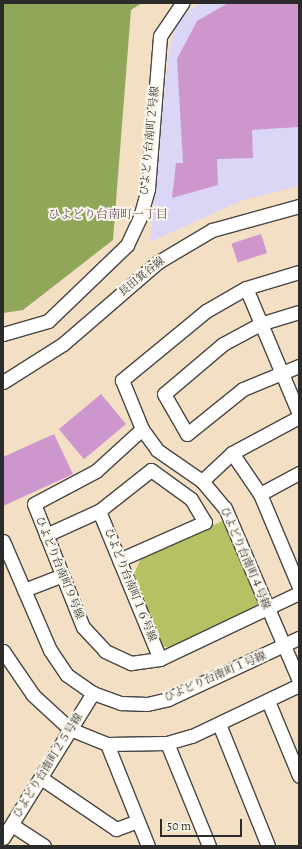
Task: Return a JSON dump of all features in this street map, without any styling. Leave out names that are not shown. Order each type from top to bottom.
[{"type":"street","name":"ひよどり台南町２号線","points":[[3,334],[48,320],[127,245],[140,217],[148,189],[160,36],[182,3]]},
{"type":"street","name":"長田箕谷線","points":[[3,382],[63,344],[158,262],[178,250],[212,230],[240,219],[299,206]]},
{"type":"street","name":"ひよどり台南町４号線","points":[[299,272],[246,288],[206,311],[122,380],[142,429],[157,450],[202,481],[225,508],[283,647],[299,681]]},
{"type":"street","points":[[202,481],[232,454],[299,416],[282,370],[246,288]]},
{"type":"street","points":[[299,312],[262,323],[222,344],[164,394],[187,434],[243,389],[282,370],[299,366]]},
{"type":"street","name":"ひよどり台南町９号線","points":[[142,429],[96,471],[34,504],[61,576],[83,627],[105,651],[131,662],[160,659],[268,610],[299,593]]},
{"type":"street","points":[[232,454],[260,494],[299,587]]},
{"type":"street","points":[[46,535],[99,511],[152,470],[191,499],[205,522],[119,560]]},
{"type":"street","points":[[260,494],[299,473]]},
{"type":"street","name":"ひよどり台南町１６号線","points":[[99,511],[160,659]]},
{"type":"street","name":"ひよどり台南町１号線","points":[[3,541],[6,554],[24,590],[50,650],[67,675],[93,693],[121,703],[161,700],[283,647],[299,638]]},
{"type":"street","points":[[24,590],[61,576]]},
{"type":"street","points":[[3,651],[34,695],[70,729],[107,744],[166,743],[219,724],[299,685]]},
{"type":"street","name":"ひよどり台南町２５号線","points":[[3,838],[93,693]]},
{"type":"street","points":[[268,701],[299,776]]},
{"type":"street","points":[[219,724],[268,846]]},
{"type":"street","points":[[166,743],[209,846]]},
{"type":"street","points":[[107,744],[148,846]]},
{"type":"street","points":[[41,778],[116,829],[138,821]]},
{"type":"street","points":[[12,825],[44,846]]},
{"type":"shaded area","points":[[201,3],[299,3],[299,186],[243,200],[150,242],[169,49],[176,26],[189,10]]},
{"type":"green space","points":[[3,3],[142,3],[131,10],[113,240],[23,310],[3,313]]},
{"type":"green space","points":[[225,520],[260,604],[256,610],[173,650],[161,645],[133,577],[142,555]]},
{"type":"building","points":[[228,3],[299,3],[299,127],[252,130],[253,158],[217,159],[218,185],[172,198],[176,163],[183,163],[177,59],[197,21]]},
{"type":"building","points":[[261,234],[267,253],[238,263],[232,244]]},
{"type":"building","points":[[101,394],[126,424],[84,459],[59,429]]},
{"type":"building","points":[[54,434],[73,474],[3,506],[3,457]]},
{"type":"district","name":"ひよどり台南町一丁目","points":[[108,215]]}]
